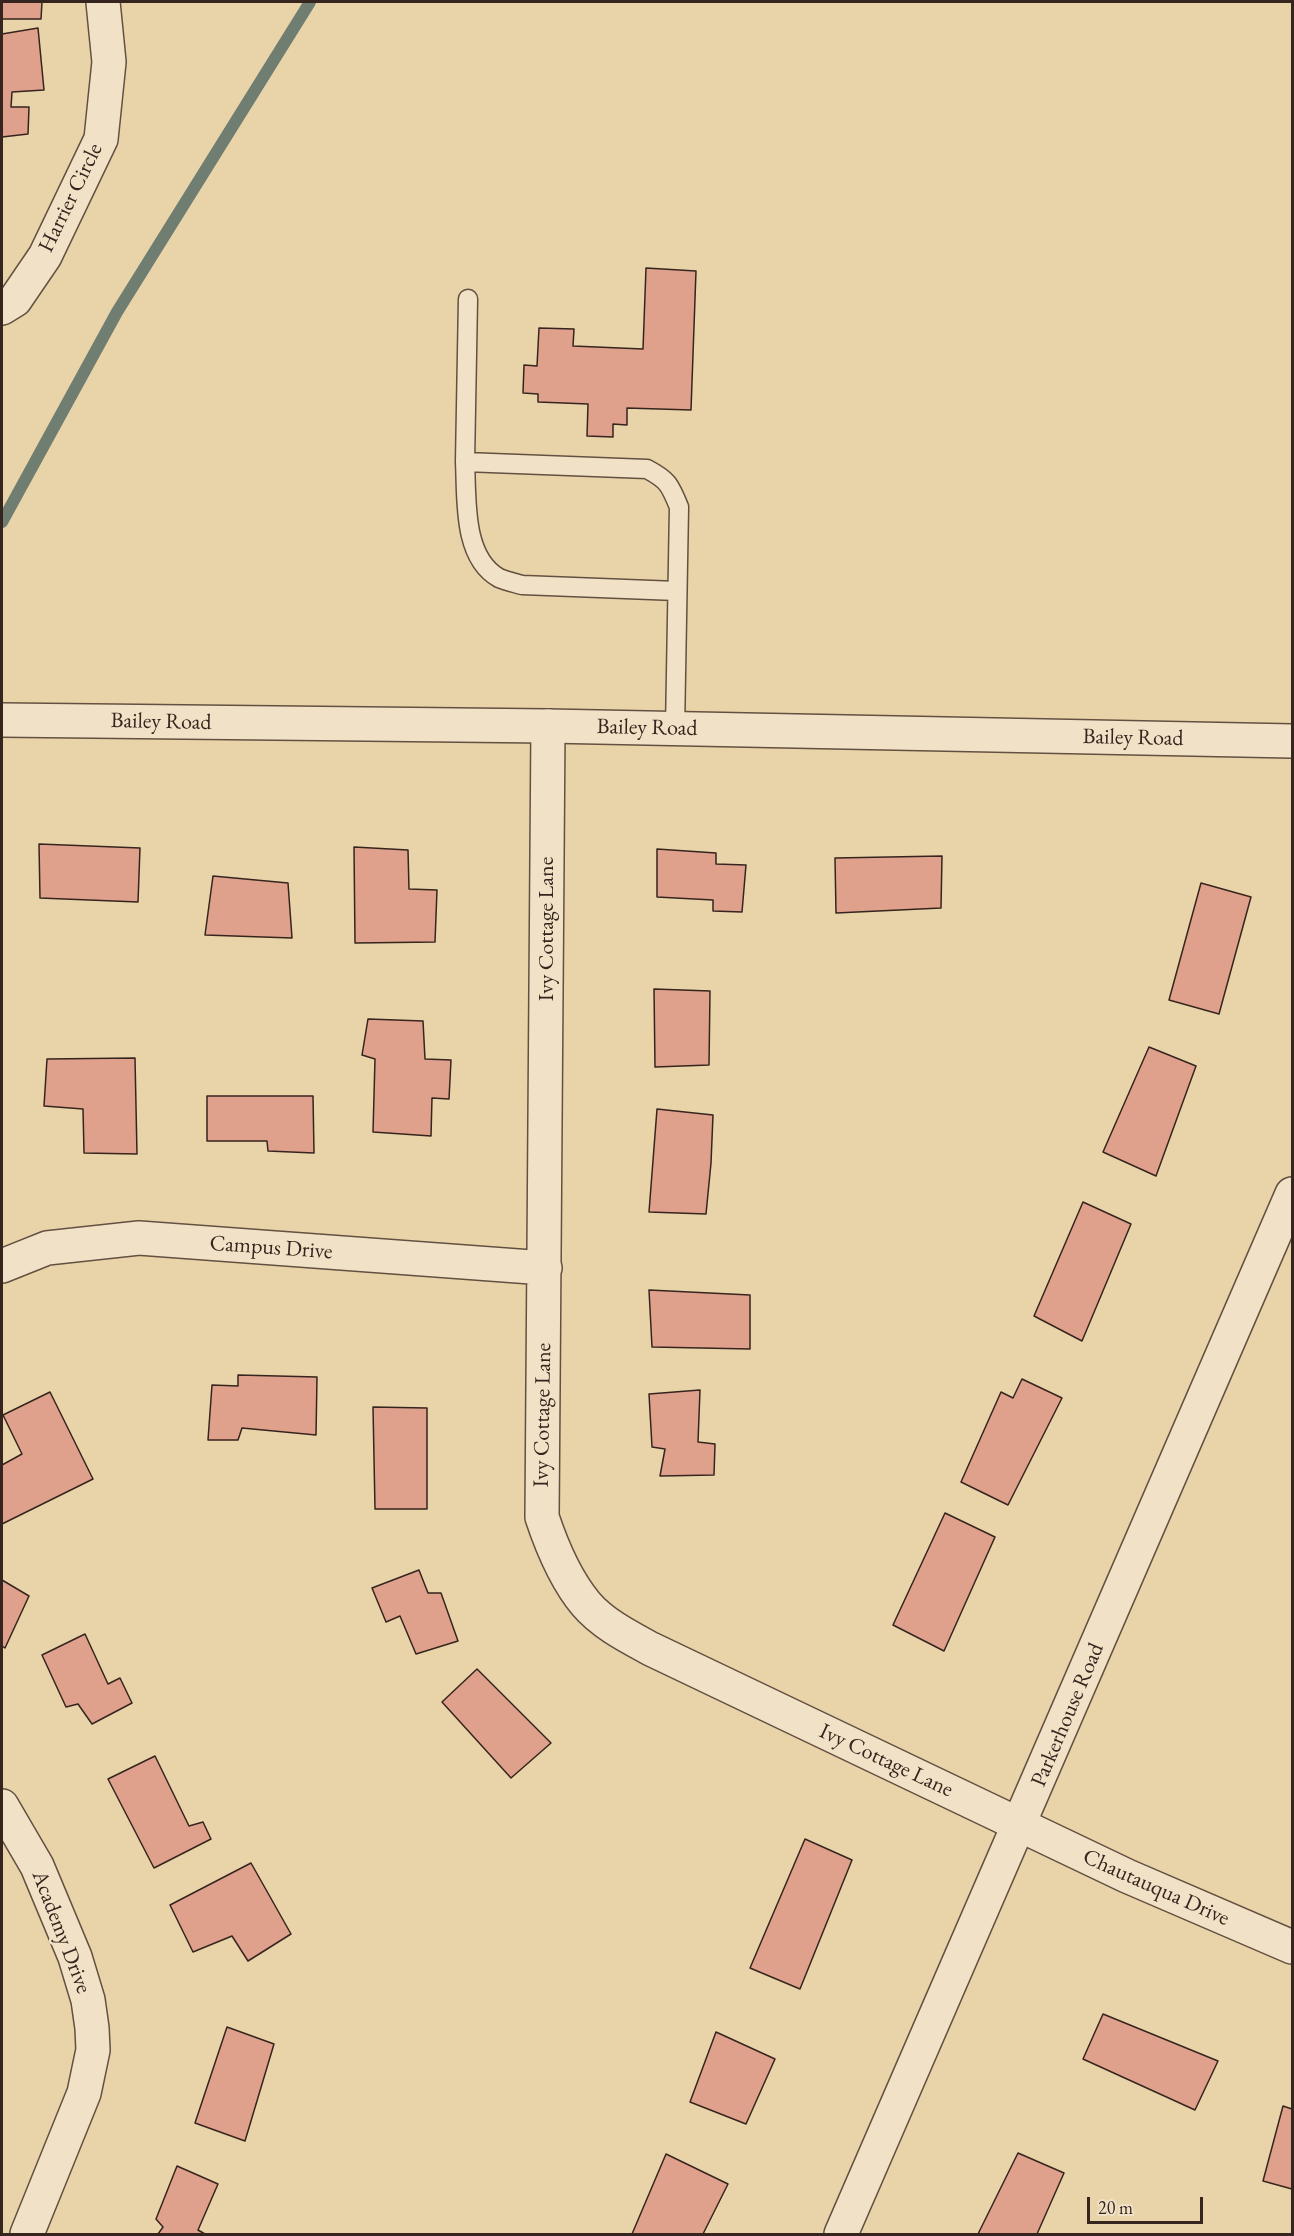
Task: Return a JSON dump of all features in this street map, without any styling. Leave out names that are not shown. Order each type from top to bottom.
[{"type":"street","name":"Harrier Circle","points":[[2,308],[15,300],[45,255],[101,140],[109,62],[102,2]]},
{"type":"street","name":"Bailey Road","points":[[2,720],[548,726],[1293,741]]},
{"type":"street","name":"Ivy Cottage Lane","points":[[548,726],[542,1517],[556,1553],[587,1605],[619,1631],[651,1649],[1020,1825]]},
{"type":"street","name":"Parkerhouse Road","points":[[841,2235],[1020,1825],[1283,1246],[1293,1194]]},
{"type":"street","name":"Campus Drive","points":[[2,1266],[47,1248],[139,1238],[545,1268]]},
{"type":"street","name":"Academy Drive","points":[[2,1806],[37,1866],[75,1957],[88,2000],[92,2028],[93,2050],[84,2093],[27,2235]]},
{"type":"street","name":"Chautauqua Drive","points":[[1020,1825],[1127,1876],[1274,1941],[1293,1947]]},
{"type":"lane","points":[[468,299],[465,462],[469,533],[483,563],[499,578],[522,585],[676,591]]},
{"type":"lane","points":[[465,462],[647,469],[662,476],[669,484],[678,507],[675,729]]},
{"type":"building","points":[[2,2],[42,2],[41,19],[2,19]]},
{"type":"building","points":[[38,28],[44,90],[12,92],[11,107],[29,107],[28,134],[2,137],[2,34]]},
{"type":"building","points":[[646,268],[696,271],[691,410],[627,408],[627,425],[613,424],[613,437],[587,436],[588,404],[538,402],[538,394],[523,393],[524,365],[537,366],[539,328],[574,329],[573,346],[643,349]]},
{"type":"building","points":[[39,844],[140,848],[138,902],[40,898]]},
{"type":"building","points":[[354,847],[408,850],[409,889],[437,890],[435,942],[355,943]]},
{"type":"building","points":[[657,849],[716,853],[716,864],[746,865],[742,912],[713,911],[713,900],[657,897]]},
{"type":"building","points":[[942,856],[941,908],[836,913],[835,858]]},
{"type":"building","points":[[213,876],[288,883],[292,938],[205,935]]},
{"type":"building","points":[[1201,883],[1251,897],[1219,1014],[1169,1000]]},
{"type":"building","points":[[654,989],[710,991],[709,1065],[655,1067]]},
{"type":"building","points":[[368,1019],[423,1021],[425,1059],[451,1060],[449,1099],[432,1098],[431,1136],[373,1132],[375,1059],[362,1055]]},
{"type":"building","points":[[1149,1047],[1196,1066],[1156,1176],[1103,1152]]},
{"type":"building","points":[[135,1058],[137,1154],[84,1153],[83,1109],[44,1106],[47,1059]]},
{"type":"building","points":[[207,1096],[313,1096],[314,1153],[268,1151],[267,1141],[207,1141]]},
{"type":"building","points":[[657,1109],[713,1115],[706,1214],[649,1212]]},
{"type":"building","points":[[1083,1202],[1131,1224],[1082,1341],[1034,1316]]},
{"type":"building","points":[[649,1290],[750,1295],[750,1349],[652,1347]]},
{"type":"building","points":[[238,1375],[317,1377],[316,1435],[242,1428],[238,1440],[208,1440],[212,1385],[238,1386]]},
{"type":"building","points":[[1022,1379],[1062,1398],[1008,1505],[961,1482],[1001,1392],[1013,1398]]},
{"type":"building","points":[[700,1390],[698,1442],[715,1444],[714,1475],[660,1476],[665,1449],[652,1447],[649,1394]]},
{"type":"building","points":[[50,1392],[93,1479],[2,1524],[2,1465],[22,1454],[3,1415]]},
{"type":"building","points":[[373,1407],[427,1408],[427,1509],[375,1509]]},
{"type":"building","points":[[945,1513],[995,1537],[944,1651],[893,1625]]},
{"type":"building","points":[[419,1570],[428,1593],[441,1593],[458,1641],[416,1654],[400,1616],[386,1622],[372,1588]]},
{"type":"building","points":[[2,1580],[29,1596],[5,1648],[2,1646]]},
{"type":"building","points":[[85,1634],[108,1684],[120,1678],[132,1703],[92,1724],[78,1704],[66,1707],[42,1655]]},
{"type":"building","points":[[477,1669],[551,1743],[511,1778],[442,1702]]},
{"type":"building","points":[[155,1756],[189,1826],[203,1822],[211,1839],[154,1868],[108,1779]]},
{"type":"building","points":[[805,1839],[852,1860],[800,1989],[750,1968]]},
{"type":"building","points":[[251,1863],[291,1934],[248,1961],[232,1936],[193,1952],[170,1905]]},
{"type":"building","points":[[1103,2014],[1218,2061],[1195,2110],[1083,2059]]},
{"type":"building","points":[[227,2027],[274,2044],[245,2141],[195,2123]]},
{"type":"building","points":[[716,2032],[775,2059],[746,2124],[690,2102]]},
{"type":"building","points":[[1283,2106],[1292,2109],[1292,2189],[1263,2181]]},
{"type":"building","points":[[1018,2153],[1064,2173],[1037,2234],[978,2234]]},
{"type":"building","points":[[666,2154],[728,2184],[703,2234],[632,2234]]},
{"type":"building","points":[[177,2166],[218,2184],[198,2230],[205,2234],[158,2234],[163,2227],[156,2219]]},
{"type":"waterway","points":[[2,522],[117,312],[310,2]]}]
